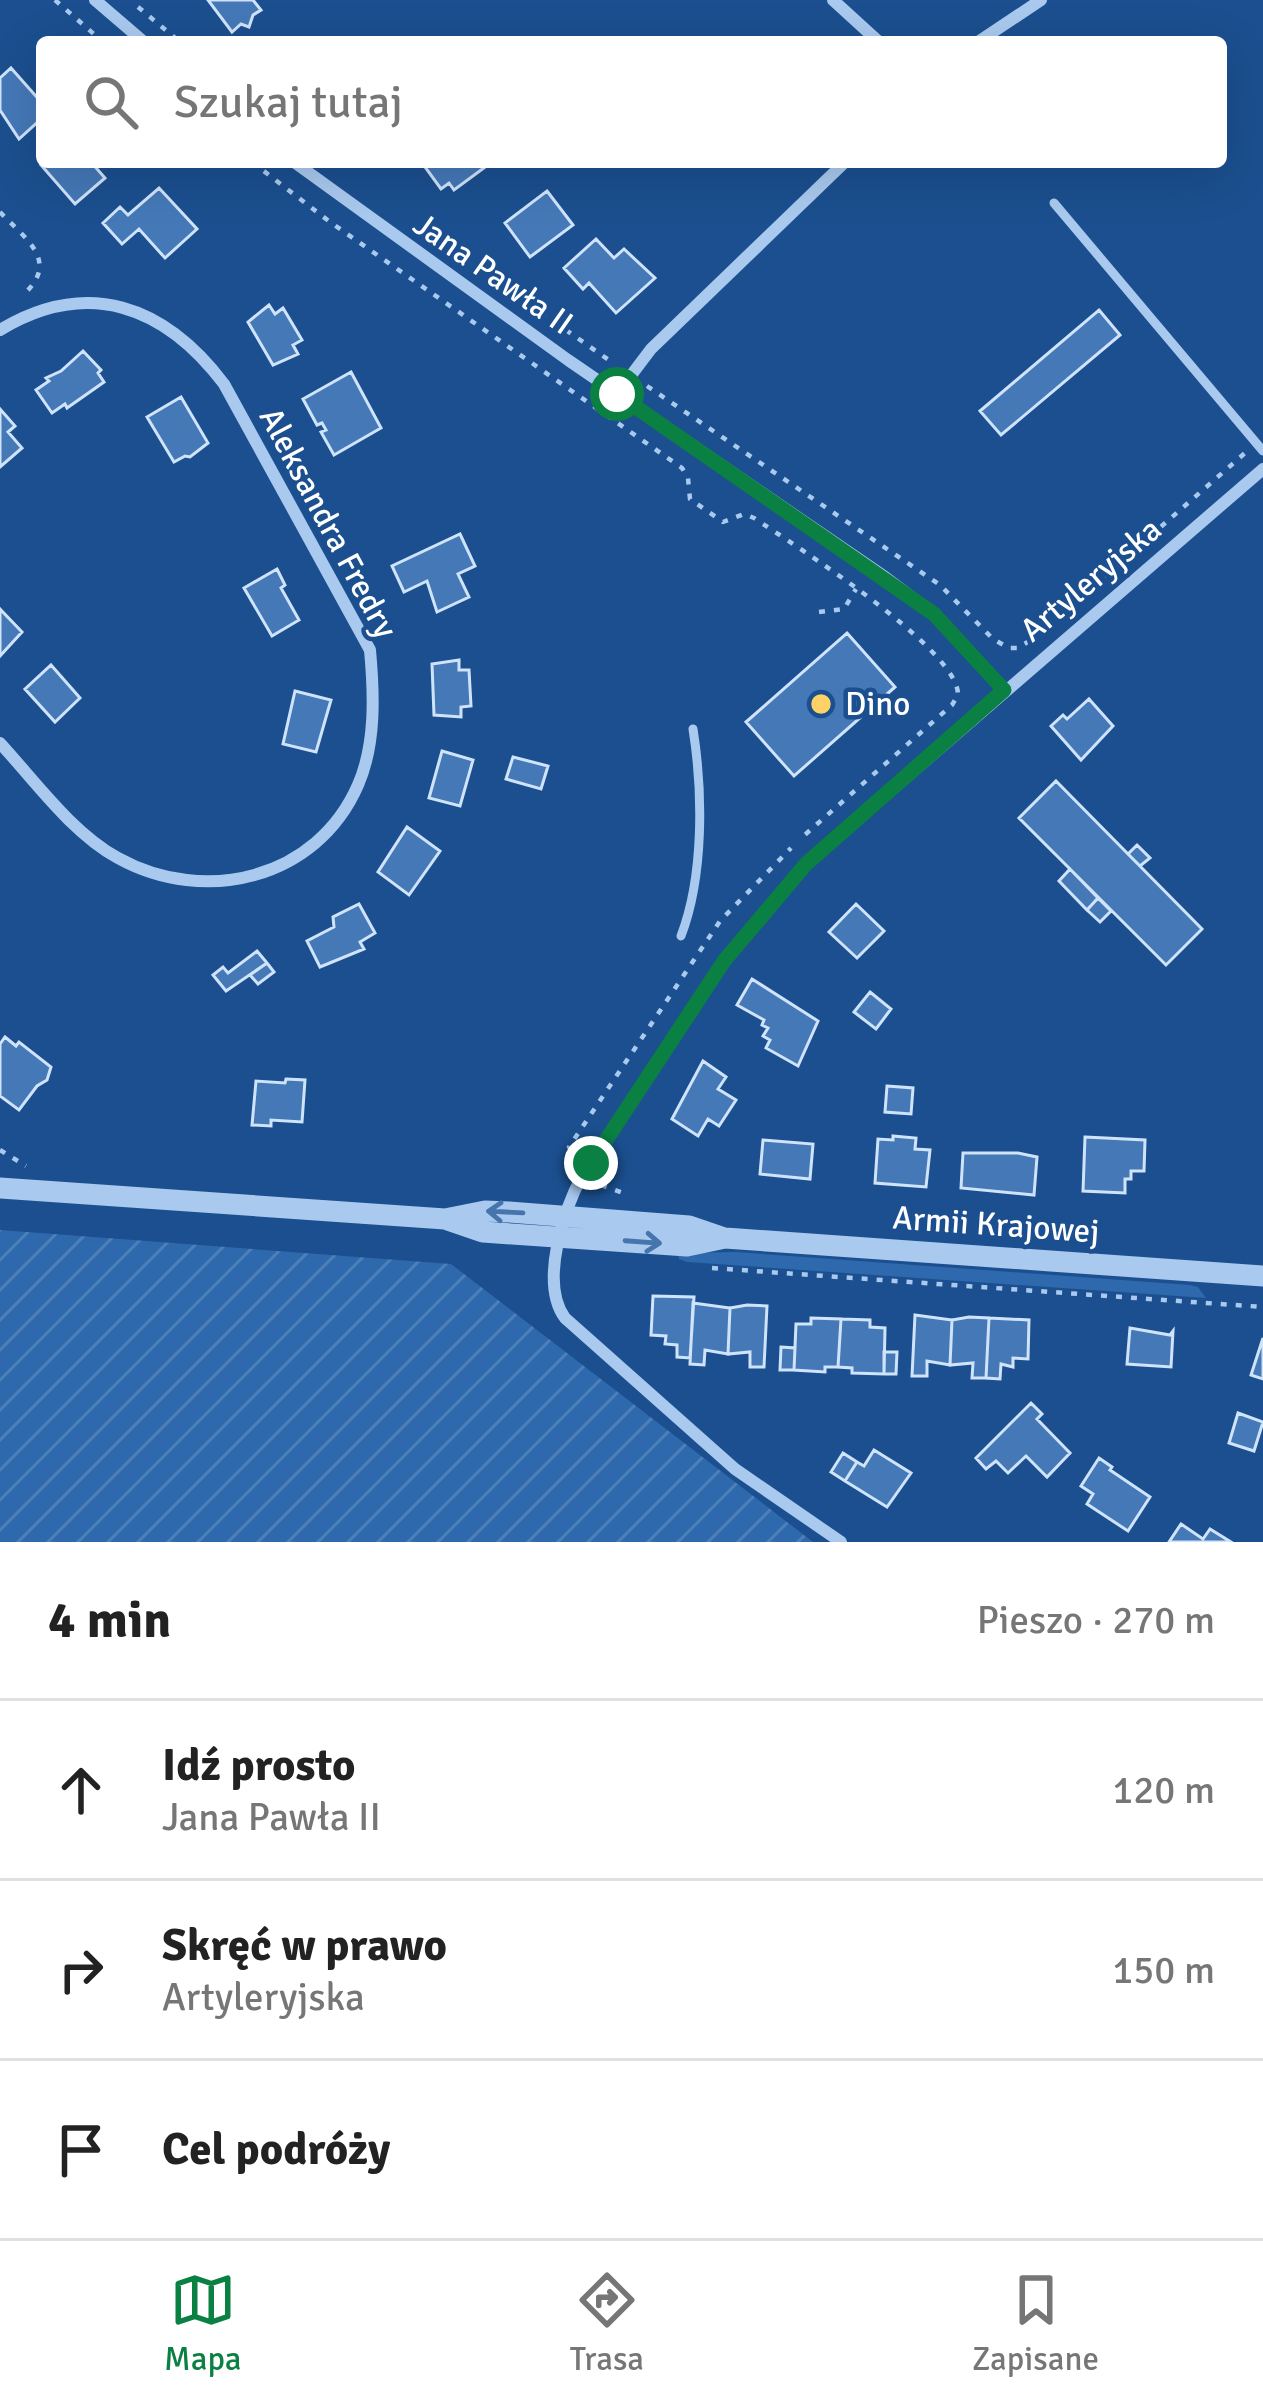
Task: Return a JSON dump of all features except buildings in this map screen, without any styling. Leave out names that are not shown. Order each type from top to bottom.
[{"type":"street","points":[[95,0],[137,36]]},
{"type":"street","points":[[833,0],[872,36]]},
{"type":"street","points":[[987,36],[1041,0]]},
{"type":"street","name":"Jana Pawła II","points":[[301,168],[934,614],[1004,690]]},
{"type":"street","points":[[617,394],[629,374],[838,168]]},
{"type":"street","name":"Aleksandra Fredry","points":[[0,330],[62,303],[104,304],[170,327],[200,353],[224,384],[370,650],[373,694],[370,743],[358,787],[322,838],[295,860],[262,876],[231,882],[153,874],[119,859],[83,831],[0,743]]},
{"type":"street","name":"Artyleryjska","points":[[562,1227],[584,1174],[737,944],[806,864],[1263,469]]},
{"type":"street","name":"Armii Krajowej","points":[[0,1188],[445,1219],[483,1232],[689,1226],[725,1238],[1263,1276]]},
{"type":"street","points":[[562,1227],[554,1290],[565,1318],[735,1469],[841,1542]]},
{"type":"lane","points":[[1054,203],[1260,447]]},
{"type":"lane","points":[[681,935],[691,909],[700,796],[693,729]]},
{"type":"path","points":[[55,0],[97,36]]},
{"type":"path","points":[[129,0],[173,36]]},
{"type":"path","points":[[260,168],[682,468],[688,478],[687,495],[719,520],[744,514],[754,518],[919,638],[954,674]]},
{"type":"path","points":[[0,212],[39,256],[42,267],[30,290],[19,297]]},
{"type":"path","points":[[525,302],[940,584],[1001,645],[1017,648],[1042,630]]},
{"type":"path","points":[[1078,599],[1260,447]]},
{"type":"path","points":[[819,612],[844,609],[856,589]]},
{"type":"path","points":[[562,1157],[569,1148]]},
{"type":"path","points":[[569,1165],[580,1155]]},
{"type":"path","points":[[697,1267],[1263,1307]]},
{"type":"shaded area","points":[[0,1230],[451,1264],[813,1542],[0,1542]]},
{"type":"shaded area","points":[[736,1252],[1190,1285],[1206,1298],[687,1262],[678,1253]]},
{"type":"place","name":"Dino","points":[[821,704]]},
{"type":"route","points":[[591,1163],[724,961],[806,864],[1004,690],[934,614],[617,394]]}]
